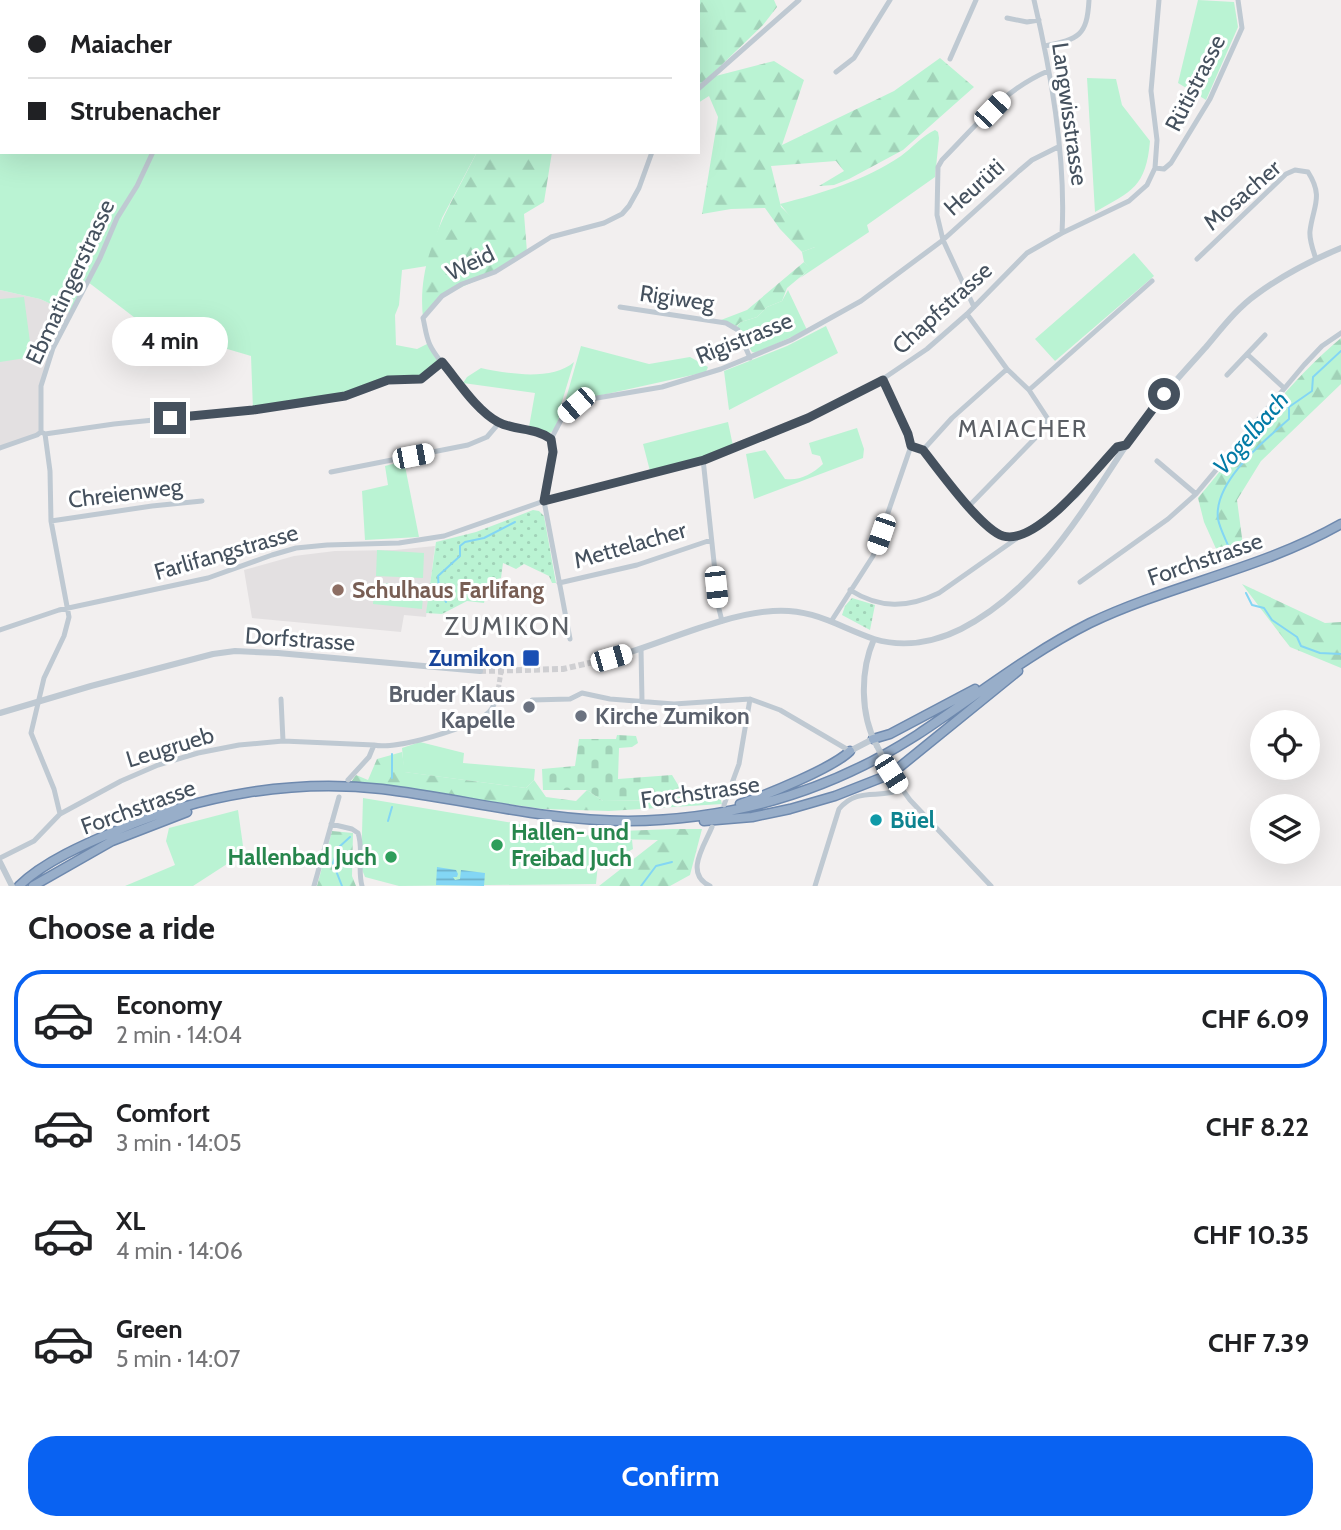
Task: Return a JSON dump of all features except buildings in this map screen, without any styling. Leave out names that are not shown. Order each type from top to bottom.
[{"type":"highway","name":"Forchstrasse","points":[[33,886],[112,841],[152,824],[228,801],[280,793],[332,790],[369,792],[589,824],[645,825],[702,818],[788,801],[857,774],[911,744],[1067,640],[1105,622],[1279,559],[1341,526]]},
{"type":"highway","name":"Forchstrasse","points":[[19,886],[27,878],[73,852],[130,825],[195,804],[266,790],[309,786],[360,787],[586,819],[643,821],[702,818],[747,808],[786,797],[854,770],[908,741],[1063,637],[1104,617],[1270,558],[1341,526]]},
{"type":"highway","points":[[702,818],[752,817],[790,809],[844,792],[890,771],[1020,669]]},
{"type":"highway","points":[[875,743],[1003,675]]},
{"type":"highway","points":[[702,818],[754,799],[825,767],[850,751]]},
{"type":"street","points":[[700,87],[799,0]]},
{"type":"street","points":[[836,72],[854,58],[890,0]]},
{"type":"street","points":[[950,59],[976,0]]},
{"type":"street","name":"Langwisstrasse","points":[[1034,0],[1045,46],[1058,147],[1064,197],[1062,233]]},
{"type":"street","points":[[1045,46],[1072,40],[1081,34],[1088,22],[1089,0]]},
{"type":"street","points":[[1156,168],[1157,140],[1152,90],[1159,0]]},
{"type":"street","name":"Rütistrasse","points":[[1156,168],[1164,169],[1171,163],[1210,99],[1242,28],[1238,0]]},
{"type":"street","points":[[1007,18],[1027,22],[1039,20]]},
{"type":"street","points":[[943,240],[937,215],[940,163],[1008,93],[1048,71]]},
{"type":"street","name":"Heurüti","points":[[974,307],[943,240],[1019,170],[1058,147]]},
{"type":"street","name":"Ebmatingerstrasse","points":[[60,814],[54,789],[31,733],[44,678],[64,636],[68,608],[51,521],[50,471],[43,433],[41,386],[53,348],[100,258],[117,218],[137,186],[152,154]]},
{"type":"street","name":"Weid","points":[[499,423],[482,409],[442,362],[429,343],[424,318],[442,296],[462,284],[495,272],[551,237],[615,219],[629,206],[651,154]]},
{"type":"street","name":"Chapfstrasse","points":[[544,501],[704,460],[808,418],[883,380],[927,349],[967,314],[1027,253],[1129,201],[1147,185],[1156,168]]},
{"type":"street","name":"Mosacher","points":[[1197,259],[1286,174],[1295,170],[1308,172],[1317,186],[1309,234],[1315,259]]},
{"type":"street","name":"Rigistrasse","points":[[551,439],[562,418],[576,405],[597,398],[662,387],[721,369],[791,340],[861,301],[943,240]]},
{"type":"street","points":[[611,658],[745,614],[775,611],[803,613],[832,620],[874,639],[897,643],[927,642],[946,636],[984,615],[1028,578],[1070,532],[1126,445],[1164,394],[1233,316],[1257,294],[1315,259],[1341,248]]},
{"type":"street","points":[[1028,390],[1152,281]]},
{"type":"street","name":"Rigiweg","points":[[620,307],[733,325],[743,337],[750,358]]},
{"type":"street","points":[[967,314],[1007,369],[1046,412],[1048,419],[1046,427],[969,506]]},
{"type":"street","points":[[1080,582],[1168,519],[1196,495],[1284,388],[1322,346],[1341,333]]},
{"type":"street","points":[[1227,375],[1265,335]]},
{"type":"street","points":[[1247,354],[1284,388]]},
{"type":"street","points":[[0,448],[43,433],[253,410],[345,396],[388,380],[421,379],[442,362]]},
{"type":"street","points":[[923,450],[952,418],[1007,369]]},
{"type":"street","points":[[832,620],[873,556],[911,446],[883,380]]},
{"type":"street","points":[[331,472],[468,445],[487,437],[499,423],[544,433],[551,439],[553,452],[544,501],[570,639]]},
{"type":"street","points":[[850,590],[870,600],[895,606],[922,601],[939,593],[1077,495],[1117,447],[1126,445]]},
{"type":"street","points":[[911,446],[923,450],[983,523],[1003,536],[1022,536]]},
{"type":"street","points":[[704,460],[722,621]]},
{"type":"street","points":[[1157,461],[1196,495]]},
{"type":"street","name":"Chreienweg","points":[[51,521],[202,501]]},
{"type":"street","name":"Farlifangstrasse","points":[[0,630],[68,608],[208,578],[296,548],[399,542],[444,536],[544,501]]},
{"type":"street","name":"Mettelacher","points":[[559,583],[637,565],[711,540]]},
{"type":"street","points":[[874,639],[869,655],[864,701],[875,743],[902,789],[989,885]]},
{"type":"street","points":[[642,649],[642,701]]},
{"type":"street","name":"Dorfstrasse","points":[[0,713],[214,654],[245,651],[480,671]]},
{"type":"street","points":[[532,700],[570,699],[582,693],[610,699],[674,704],[750,699],[780,710],[850,751],[875,743]]},
{"type":"street","name":"Leugrueb","points":[[0,860],[34,841],[60,814],[121,781],[158,765],[239,745],[283,741],[391,746],[437,737],[480,718],[490,711],[496,697]]},
{"type":"street","points":[[281,699],[283,741]]},
{"type":"street","points":[[724,805],[739,764],[750,699]]},
{"type":"street","points":[[348,780],[369,757],[374,745]]},
{"type":"street","points":[[815,886],[839,809],[843,804],[861,795],[902,789]]},
{"type":"street","points":[[314,886],[339,797]]},
{"type":"street","points":[[331,824],[354,829],[358,833],[358,867],[362,886]]},
{"type":"street","points":[[709,886],[697,876],[696,865],[712,827]]},
{"type":"street","points":[[0,860],[12,886]]},
{"type":"shaded area","points":[[0,290],[40,299],[71,313],[53,348],[41,386],[41,432],[0,448]]},
{"type":"shaded area","name":"Schulhaus Farlifang","points":[[435,546],[426,617],[404,615],[401,632],[252,618],[244,570],[294,556]]},
{"type":"green space","points":[[700,0],[774,0],[777,7],[763,25],[708,78],[774,61],[804,80],[782,145],[894,91],[940,58],[974,87],[903,150],[834,185],[819,186],[844,171],[836,161],[771,166],[781,207],[816,240],[815,247],[802,252],[765,208],[731,209],[702,214],[718,117],[709,96],[700,102]]},
{"type":"green space","points":[[1198,0],[1234,2],[1238,27],[1206,100],[1178,83]]},
{"type":"green space","points":[[1087,78],[1116,79],[1122,105],[1150,141],[1145,169],[1135,186],[1119,199],[1095,212]]},
{"type":"green space","points":[[935,130],[939,138],[935,177],[867,225],[869,232],[800,278],[810,268],[804,262],[802,252],[815,247],[780,204],[858,179],[887,165]]},
{"type":"green space","points":[[0,154],[476,154],[442,218],[427,266],[402,270],[399,305],[395,315],[396,345],[417,349],[429,343],[442,362],[421,379],[388,380],[345,396],[253,410],[251,356],[143,324],[88,282],[71,313],[40,299],[0,290]]},
{"type":"green space","points":[[476,154],[552,154],[544,202],[524,214],[527,252],[495,272],[442,296],[423,318],[425,273],[430,252],[446,212]]},
{"type":"green space","points":[[1134,253],[1154,276],[1055,361],[1035,339]]},
{"type":"green space","points":[[804,262],[811,268],[787,288],[782,301],[767,307],[757,317],[736,326],[721,320],[747,310]]},
{"type":"green space","points":[[788,290],[807,330],[756,353],[752,352],[737,326],[782,301]]},
{"type":"green space","points":[[24,297],[32,357],[0,362],[0,299]]},
{"type":"green space","points":[[826,326],[838,353],[729,410],[724,371],[787,346]]},
{"type":"green space","points":[[1341,338],[1341,384],[1261,461],[1237,500],[1244,553],[1222,562],[1204,522],[1198,498],[1284,394]]},
{"type":"green space","points":[[581,346],[649,364],[690,357],[708,367],[706,372],[584,399],[564,414],[563,409]]},
{"type":"green space","points":[[574,362],[559,419],[550,433],[529,427],[535,393],[463,383],[481,368],[516,374],[542,374],[565,368]]},
{"type":"green space","points":[[728,422],[733,446],[650,471],[643,444]]},
{"type":"green space","points":[[857,428],[864,449],[863,458],[754,499],[746,454],[765,450],[785,479],[801,478],[823,464],[820,456],[812,454],[809,443]]},
{"type":"green space","points":[[404,461],[419,537],[365,540],[362,491],[388,485],[385,466]]},
{"type":"green space","points":[[533,510],[544,516],[556,583],[552,583],[549,576],[524,564],[516,569],[503,563],[501,578],[488,581],[484,603],[467,601],[442,614],[426,613],[436,542],[476,532]]},
{"type":"green space","points":[[377,550],[424,553],[423,578],[376,576]]},
{"type":"green space","points":[[381,583],[424,586],[422,609],[373,604],[374,589]]},
{"type":"green space","points":[[1242,584],[1325,623],[1341,622],[1341,668],[1290,647]]},
{"type":"green space","points":[[852,598],[875,605],[870,630],[842,615]]},
{"type":"green space","points":[[617,735],[636,736],[638,743],[632,747],[619,748],[618,779],[672,775],[683,793],[677,800],[603,801],[587,790],[543,790],[542,769],[575,766],[579,739],[616,739]]},
{"type":"green space","points":[[420,742],[464,753],[463,763],[535,769],[534,780],[526,788],[404,772],[402,748]]},
{"type":"green space","points":[[402,752],[405,772],[526,788],[534,780],[546,797],[576,801],[587,790],[603,801],[677,800],[683,793],[719,793],[722,804],[609,811],[543,809],[351,782],[356,775],[368,780],[377,759]]},
{"type":"green space","name":"Hallen- und Freibad Juch","points":[[363,798],[604,838],[632,840],[633,849],[613,860],[598,864],[596,884],[399,886],[365,877],[361,867]]},
{"type":"green space","points":[[238,810],[244,853],[193,886],[125,886],[175,865],[166,841],[169,828]]},
{"type":"green space","points":[[702,829],[690,875],[670,886],[599,886],[658,840],[610,839],[595,832]]},
{"type":"green space","points":[[332,831],[353,833],[352,876],[356,886],[317,886]]},
{"type":"water","points":[[437,867],[456,870],[458,874],[453,877],[455,880],[460,879],[461,870],[485,873],[484,886],[436,885]]},
{"type":"waterway","name":"Vogelbach","points":[[1230,550],[1218,519],[1223,491],[1242,463],[1289,419],[1289,407],[1312,391],[1313,377],[1341,351]]},
{"type":"waterway","points":[[446,602],[439,591],[438,576],[460,556],[460,546],[465,542],[484,538],[515,522]]},
{"type":"waterway","name":"Vogelbach","points":[[1246,593],[1252,605],[1264,608],[1272,620],[1297,637],[1301,646],[1320,653],[1341,654]]},
{"type":"waterway","points":[[392,754],[392,778]]},
{"type":"waterway","points":[[388,821],[392,807]]},
{"type":"waterway","points":[[342,886],[333,863],[338,848],[350,837]]},
{"type":"waterway","points":[[641,886],[656,866],[672,862]]},
{"type":"tunnel","points":[[480,671],[563,669],[611,658]]},
{"type":"tunnel","points":[[497,697],[501,672]]},
{"type":"place","name":"Schulhaus Farlifang","points":[[338,590]]},
{"type":"place","name":"Zumikon","points":[[531,658]]},
{"type":"place","name":"Bruder Klaus Kapelle","points":[[529,707]]},
{"type":"place","name":"Kirche Zumikon","points":[[581,716]]},
{"type":"place","name":"Büel","points":[[876,820]]},
{"type":"place","name":"Hallen- und Freibad Juch","points":[[497,845]]},
{"type":"place","name":"Hallenbad Juch","points":[[391,857]]},
{"type":"district","name":"MAIACHER","points":[[1023,429]]},
{"type":"district","name":"ZUMIKON","points":[[508,626]]},
{"type":"route","points":[[170,418],[253,410],[345,396],[388,380],[421,379],[442,362],[482,409],[499,423],[544,433],[551,439],[553,452],[544,501],[704,460],[808,418],[883,380],[911,446],[923,450],[983,523],[1003,536],[1022,536],[1077,495],[1117,447],[1126,445],[1164,394]]}]
